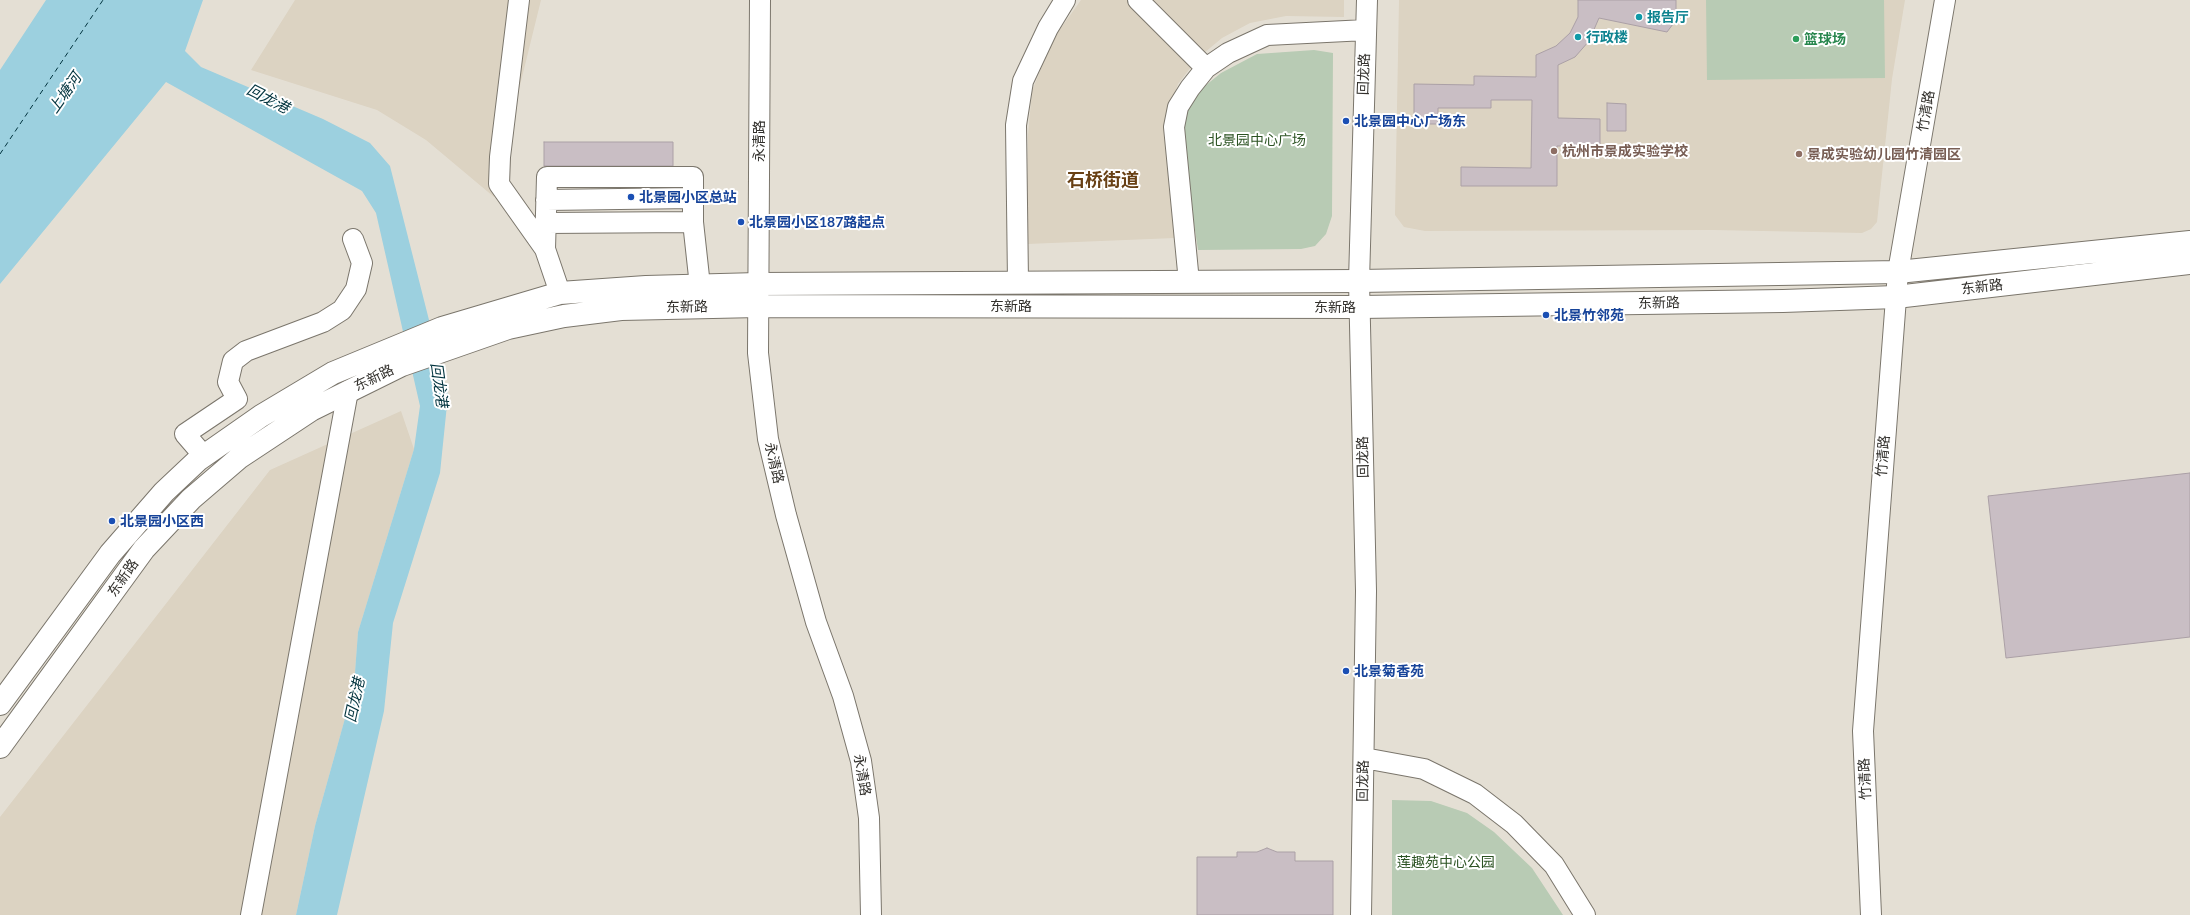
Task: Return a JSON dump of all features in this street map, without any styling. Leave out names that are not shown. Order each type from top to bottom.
[{"type":"main road","name":"东新路","points":[[0,704],[110,554],[164,492],[204,456],[262,416],[332,373],[398,355],[560,293],[646,287],[758,284],[1189,282],[1898,272],[2190,242]]},
{"type":"main road","name":"东新路","points":[[445,338],[508,328],[564,316],[621,309],[758,306],[1360,307],[1783,301],[1896,297],[2190,263]]},
{"type":"main road","name":"东新路","points":[[0,747],[144,549],[191,499],[240,457],[311,410],[348,391],[398,355]]},
{"type":"street","points":[[519,0],[500,157],[499,184],[545,249],[560,293]]},
{"type":"street","name":"永清路","points":[[760,0],[758,353],[770,446],[786,515],[816,622],[844,696],[861,761],[869,818],[871,915]]},
{"type":"street","points":[[1018,282],[1016,125],[1023,81],[1048,28],[1065,0]]},
{"type":"street","points":[[1138,0],[1206,68]]},
{"type":"street","name":"回龙路","points":[[1361,915],[1366,591],[1359,280],[1367,0]]},
{"type":"street","name":"竹清路","points":[[1871,915],[1863,730],[1898,272],[1945,0]]},
{"type":"street","points":[[1189,282],[1174,127],[1178,107],[1206,68],[1228,53],[1267,35],[1366,30]]},
{"type":"street","points":[[545,249],[546,200],[693,198],[693,222],[700,286]]},
{"type":"street","points":[[546,223],[693,222]]},
{"type":"street","points":[[204,456],[185,434],[237,399],[228,382],[233,361],[246,351],[323,322],[342,310],[356,289],[362,263],[353,239]]},
{"type":"street","points":[[251,915],[348,391]]},
{"type":"street","points":[[1364,758],[1424,769],[1475,794],[1514,824],[1554,865],[1585,915]]},
{"type":"shaded area","points":[[295,0],[541,0],[512,118],[508,174],[494,197],[426,140],[377,110],[251,70]]},
{"type":"shaded area","points":[[1081,0],[1344,0],[1344,17],[1286,16],[1250,23],[1222,38],[1198,58],[1178,84],[1167,114],[1175,238],[1027,244],[1028,135],[1032,91],[1053,39]]},
{"type":"shaded area","name":"杭州市景成实验学校","points":[[1399,0],[1905,0],[1892,79],[1877,222],[1871,229],[1862,233],[1713,230],[1425,231],[1404,227],[1395,215]]},
{"type":"shaded area","points":[[401,411],[414,449],[358,632],[354,686],[315,826],[296,915],[0,915],[0,817],[270,470]]},
{"type":"green space","name":"篮球场","points":[[1706,0],[1884,0],[1885,78],[1707,80]]},
{"type":"green space","name":"北景园中心广场","points":[[1314,50],[1333,53],[1332,216],[1326,234],[1315,246],[1301,249],[1198,250],[1182,143],[1182,117],[1195,94],[1221,73],[1257,54]]},
{"type":"green space","name":"莲趣苑中心公园","points":[[1392,800],[1431,801],[1467,813],[1494,832],[1532,868],[1563,915],[1392,915]]},
{"type":"water","points":[[46,0],[203,0],[185,51],[201,67],[323,119],[370,143],[390,166],[448,395],[440,473],[393,623],[384,711],[337,915],[296,915],[315,826],[354,686],[358,632],[414,449],[420,406],[376,213],[362,191],[166,82],[0,284],[0,70]]},
{"type":"building","points":[[1578,0],[1676,0],[1676,16],[1673,24],[1667,32],[1599,18],[1589,41],[1575,57],[1558,65],[1558,118],[1600,119],[1600,146],[1557,146],[1557,186],[1461,186],[1461,167],[1531,168],[1532,100],[1491,100],[1491,108],[1438,108],[1438,124],[1414,124],[1414,84],[1474,85],[1474,76],[1536,77],[1536,55],[1556,46],[1570,33],[1578,17]]},
{"type":"building","points":[[1607,103],[1626,104],[1626,131],[1607,131]]},
{"type":"building","points":[[544,142],[673,142],[673,166],[544,166]]},
{"type":"building","points":[[2190,473],[2190,637],[2006,658],[1988,496]]},
{"type":"building","points":[[1267,848],[1277,852],[1295,852],[1295,861],[1333,861],[1333,915],[1197,915],[1197,857],[1237,857],[1237,852],[1257,852]]},
{"type":"ferry route","points":[[0,154],[103,0]]},
{"type":"place","name":"报告厅","points":[[1639,17]]},
{"type":"place","name":"行政楼","points":[[1578,37]]},
{"type":"place","name":"篮球场","points":[[1796,39]]},
{"type":"place","name":"北景园中心广场东","points":[[1346,121]]},
{"type":"place","name":"杭州市景成实验学校","points":[[1554,151]]},
{"type":"place","name":"景成实验幼儿园竹清园区","points":[[1799,154]]},
{"type":"place","name":"北景园小区总站","points":[[631,197]]},
{"type":"place","name":"北景园小区187路起点","points":[[741,222]]},
{"type":"place","name":"北景竹邻苑","points":[[1546,315]]},
{"type":"place","name":"北景园小区西","points":[[112,521]]},
{"type":"place","name":"北景菊香苑","points":[[1346,671]]},
{"type":"district","name":"石桥街道","points":[[1103,180]]},
{"type":"water label","name":"上塘河","points":[[65,93]]},
{"type":"water label","name":"回龙港","points":[[268,99]]},
{"type":"water label","name":"回龙港","points":[[439,385]]},
{"type":"water label","name":"回龙港","points":[[355,700]]}]
